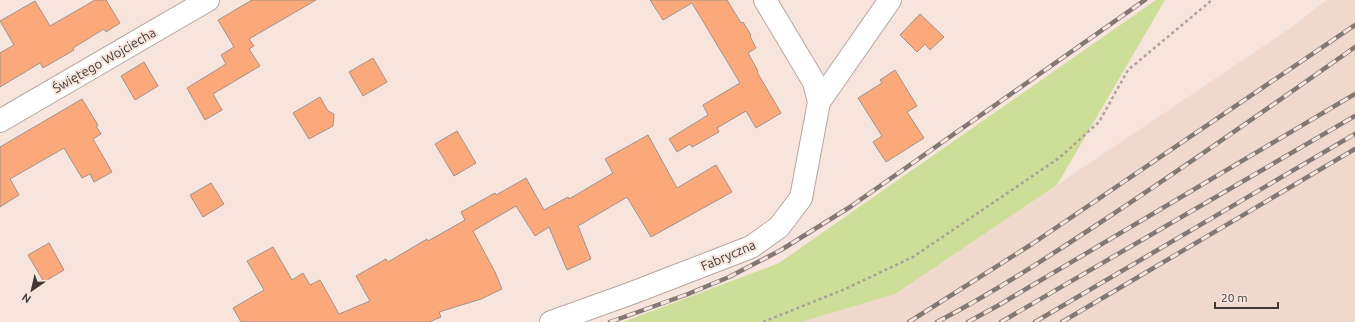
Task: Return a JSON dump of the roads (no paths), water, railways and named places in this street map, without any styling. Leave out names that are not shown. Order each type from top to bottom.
[{"type":"street","name":"Świętego Wojciecha","points":[[0,121],[208,0]]},
{"type":"street","name":"Fabryczna","points":[[551,322],[752,247],[780,227],[801,198],[819,102],[814,82],[764,0]]},
{"type":"street","points":[[819,102],[890,0]]},
{"type":"railway","points":[[610,322],[688,294],[729,277],[781,250],[850,207],[1145,0]]},
{"type":"railway","points":[[909,322],[1032,244],[1355,25]]},
{"type":"railway","points":[[937,322],[1039,263],[1195,159],[1355,47]]},
{"type":"railway","points":[[968,322],[1355,94]]},
{"type":"railway","points":[[1001,322],[1355,116]]},
{"type":"railway","points":[[1035,322],[1355,134]]},
{"type":"railway","points":[[1062,322],[1355,149]]}]
